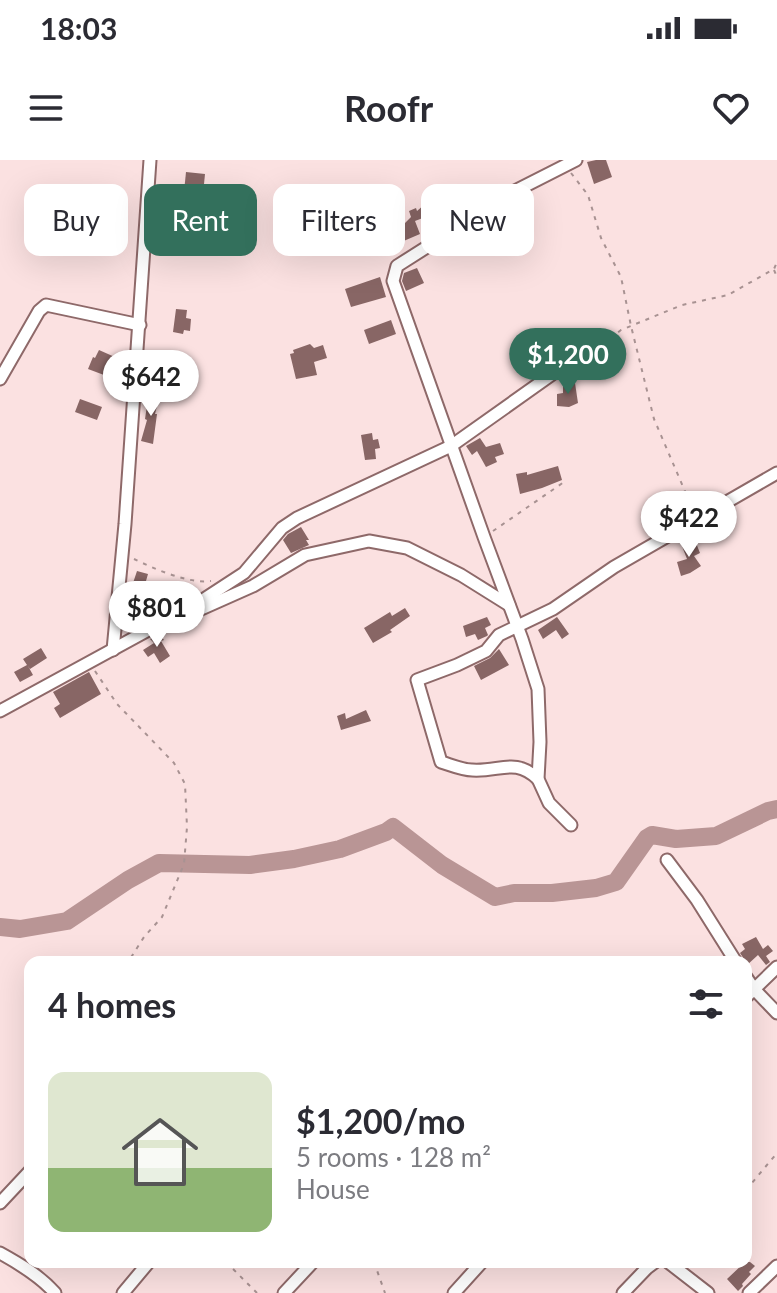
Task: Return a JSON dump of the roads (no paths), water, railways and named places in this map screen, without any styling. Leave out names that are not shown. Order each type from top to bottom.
[{"type":"street","points":[[113,650],[140,325],[150,160]]},
{"type":"street","points":[[538,779],[538,689],[393,281],[397,266],[515,191],[570,162]]},
{"type":"street","points":[[0,379],[39,311],[46,305],[140,325]]},
{"type":"street","points":[[0,711],[198,603],[244,573],[282,528],[297,518],[451,446],[568,363]]},
{"type":"street","points":[[571,825],[549,803],[538,779],[528,769],[515,766],[470,770],[441,762],[417,680],[486,651],[499,635],[553,609],[614,567],[777,473]]},
{"type":"street","points":[[172,617],[194,614],[253,586],[305,555],[369,541],[407,548],[461,575],[509,605]]},
{"type":"street","points":[[667,860],[732,956]]},
{"type":"street","points":[[752,991],[777,967]]},
{"type":"street","points":[[752,994],[777,1013]]},
{"type":"street","points":[[0,1203],[24,1177]]},
{"type":"street","points":[[0,1253],[24,1267]]},
{"type":"street","points":[[749,1293],[777,1266]]},
{"type":"street","points":[[26,1268],[55,1293]]},
{"type":"street","points":[[123,1293],[144,1268]]},
{"type":"street","points":[[284,1293],[307,1268]]},
{"type":"street","points":[[454,1293],[477,1268]]},
{"type":"street","points":[[623,1293],[647,1268]]},
{"type":"street","points":[[676,1268],[708,1293]]},
{"type":"waterway","points":[[0,927],[20,929],[67,921],[159,863],[250,865],[294,859],[340,849],[393,827],[442,865],[495,897],[596,888],[616,882],[652,835],[676,839],[716,836],[777,809]]}]
